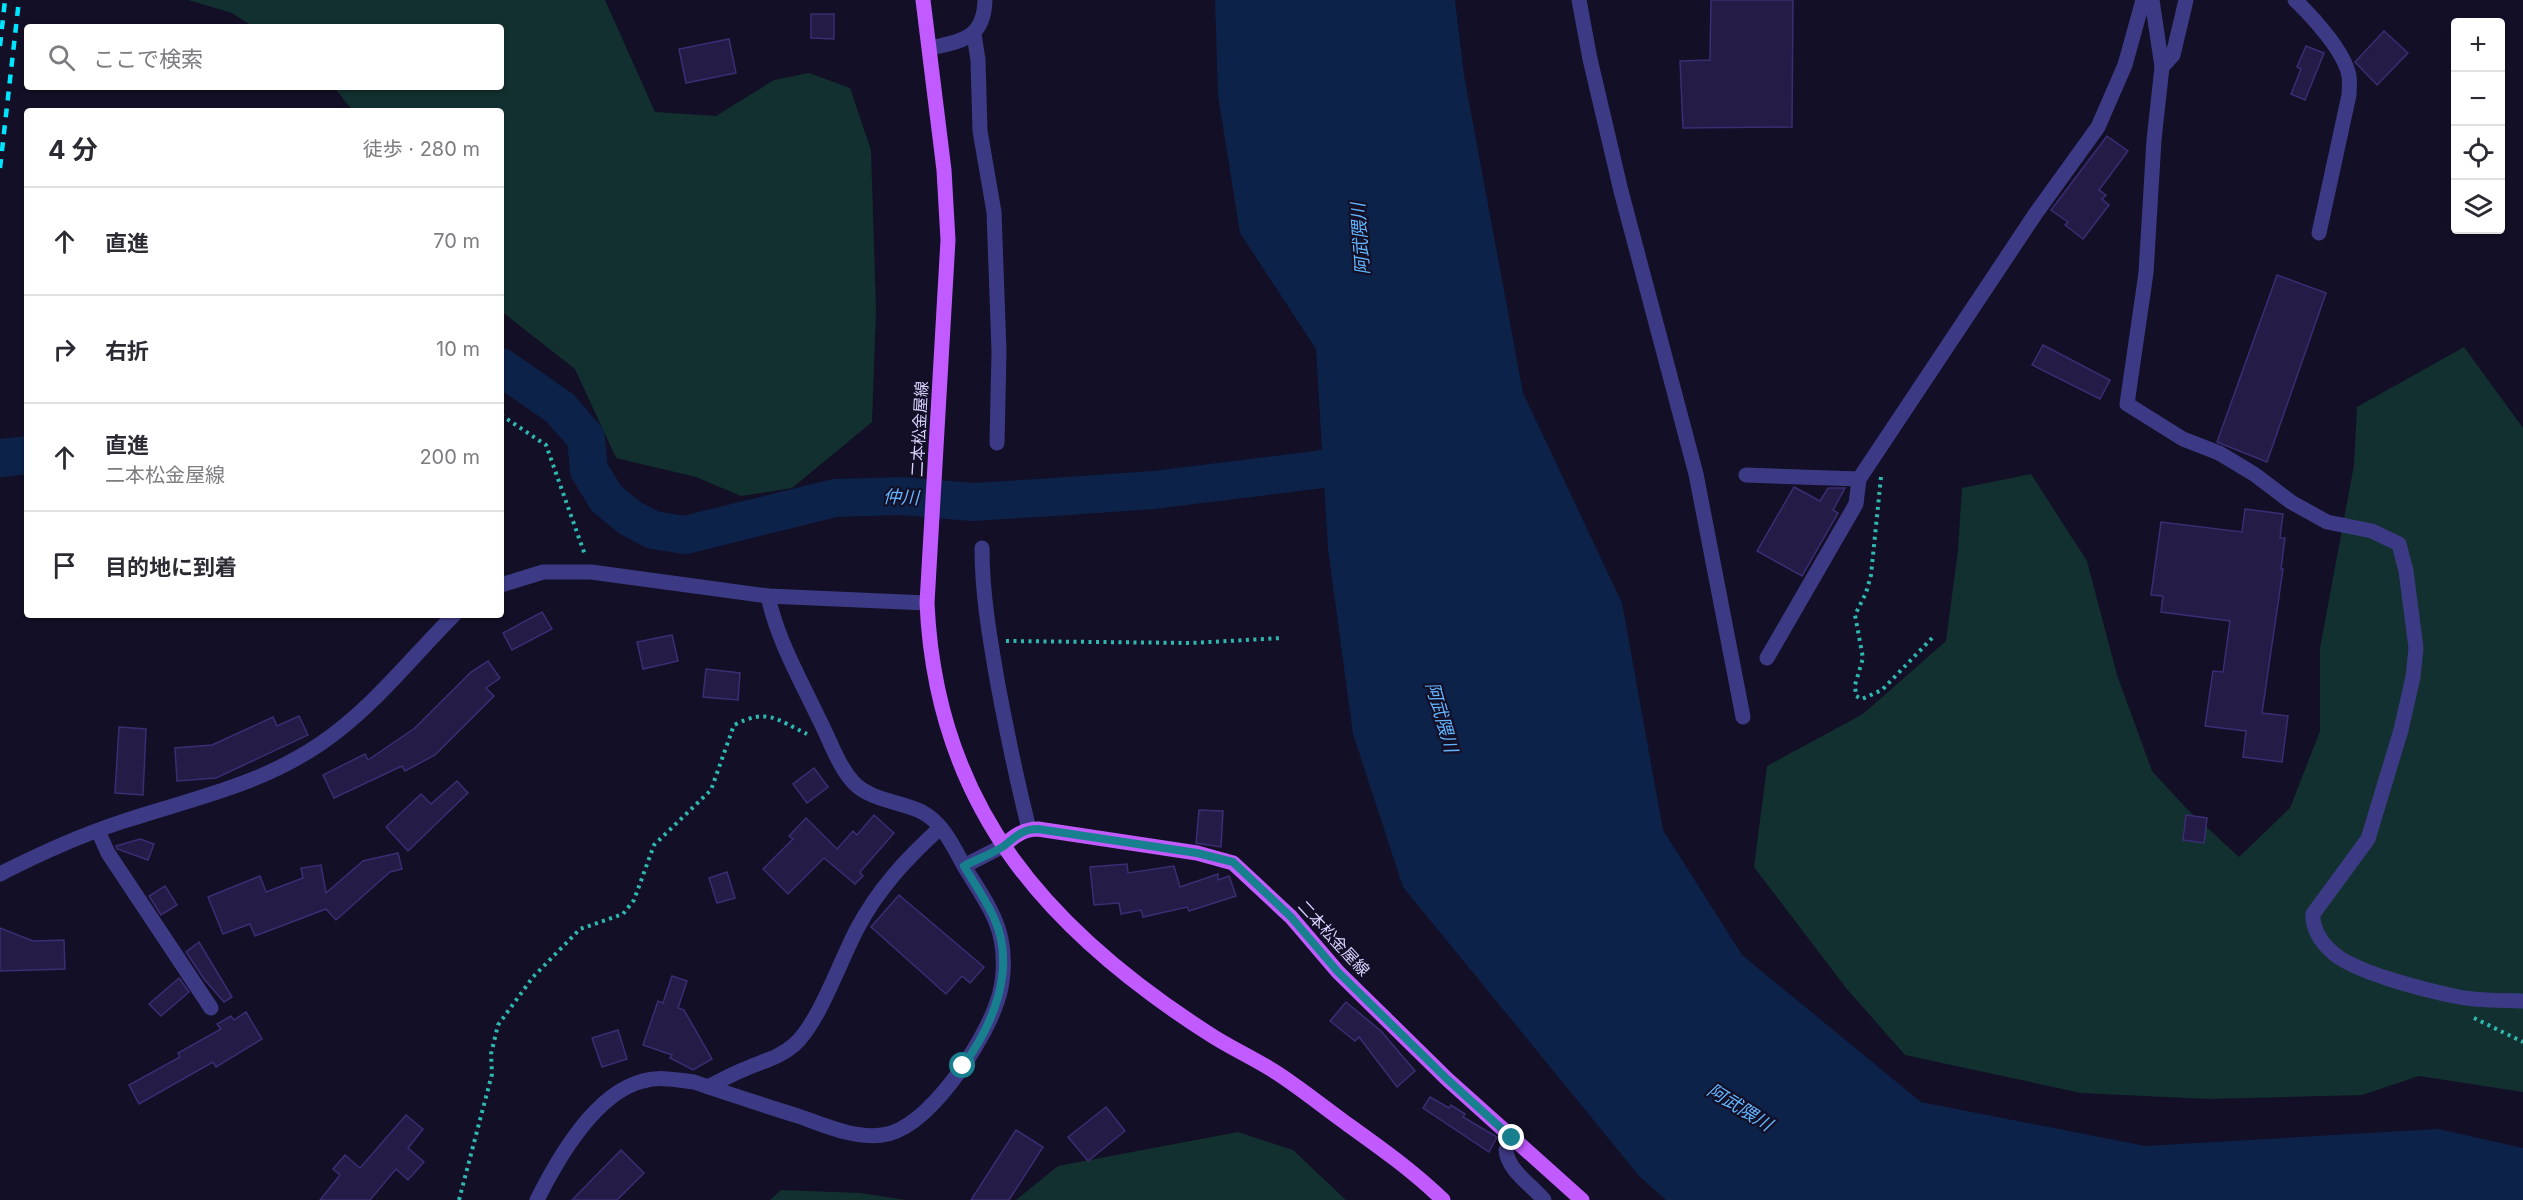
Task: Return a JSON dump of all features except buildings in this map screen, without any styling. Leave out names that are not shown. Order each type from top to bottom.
[{"type":"main road","name":"二本松金屋線","points":[[923,0],[944,170],[948,240],[927,603],[929,646],[937,693],[961,766],[978,807],[1003,846],[1049,904],[1070,928],[1114,966],[1215,1037],[1278,1073],[1416,1174],[1443,1200]]},
{"type":"main road","name":"二本松金屋線","points":[[1029,829],[1197,853],[1233,862],[1291,917],[1338,972],[1422,1054],[1582,1200]]},
{"type":"main road","points":[[1003,846],[1014,836],[1029,829]]},
{"type":"street","points":[[930,48],[960,42],[974,34],[984,16],[985,0]]},
{"type":"street","points":[[1579,0],[1590,59],[1621,191],[1696,474],[1743,717]]},
{"type":"street","points":[[1767,658],[1856,504],[1859,479],[2036,213],[2098,127],[2126,65],[2143,0]]},
{"type":"street","points":[[2152,0],[2162,67],[2154,140],[2146,273],[2127,404],[2183,439],[2219,453],[2254,474],[2291,502],[2327,522],[2372,531],[2399,544],[2406,571],[2416,648],[2413,677],[2401,730],[2368,839],[2313,914],[2313,922],[2330,952],[2384,977],[2460,998],[2523,1001]]},
{"type":"street","points":[[2162,67],[2173,55],[2186,0]]},
{"type":"street","points":[[2295,0],[2310,14],[2341,57],[2349,75],[2349,94],[2319,233]]},
{"type":"street","points":[[974,34],[978,60],[980,131],[994,212],[999,351],[998,443]]},
{"type":"street","points":[[1746,475],[1859,479]]},
{"type":"street","points":[[982,548],[982,584],[990,644],[1018,787],[1029,829]]},
{"type":"street","points":[[504,584],[543,572],[591,572],[768,596],[927,603]]},
{"type":"street","points":[[537,1200],[550,1174],[581,1125],[623,1089],[645,1080],[658,1078],[694,1082],[859,1134],[889,1134],[913,1121],[939,1096],[976,1048],[998,999],[1003,967],[1001,939],[994,919],[964,866],[940,828],[923,813],[871,794],[855,784],[831,745],[777,628],[768,596]]},
{"type":"street","points":[[0,874],[56,847],[98,831],[244,784],[276,769],[320,744],[379,695],[451,618]]},
{"type":"street","points":[[708,1087],[746,1068],[781,1055],[796,1043],[810,1025],[857,928],[878,893],[912,854],[940,828]]},
{"type":"street","points":[[98,831],[108,853],[211,1008]]},
{"type":"street","points":[[964,866],[1003,846]]},
{"type":"street","points":[[1512,1138],[1506,1150],[1510,1167],[1530,1183],[1544,1200]]},
{"type":"path","points":[[504,418],[546,445],[591,572]]},
{"type":"path","points":[[1876,453],[1882,472],[1880,508],[1871,575],[1866,593],[1855,615],[1863,658],[1855,685],[1856,696],[1862,699],[1882,690],[1934,636]]},
{"type":"path","points":[[990,644],[1013,639],[1191,644],[1282,638]]},
{"type":"path","points":[[459,1200],[492,1074],[491,1054],[498,1025],[533,977],[580,929],[623,914],[634,900],[654,845],[711,790],[734,725],[751,716],[768,715],[831,745]]},
{"type":"path","points":[[2460,998],[2475,1019],[2523,1042]]},
{"type":"green space","points":[[188,0],[605,0],[655,112],[716,116],[774,80],[809,73],[850,88],[871,150],[876,310],[872,422],[792,488],[741,496],[696,477],[616,458],[575,369],[504,313],[504,108],[351,108],[336,90],[504,90],[504,24],[249,24],[232,13]]},
{"type":"green space","points":[[2464,347],[2523,428],[2523,1092],[2419,1076],[2362,1095],[2208,1099],[2081,1093],[1905,1055],[1846,988],[1754,867],[1767,766],[1863,714],[1946,641],[1958,550],[1962,488],[2031,474],[2087,561],[2117,675],[2152,771],[2186,808],[2239,857],[2290,808],[2320,731],[2320,648],[2354,465],[2357,407]]},
{"type":"green space","points":[[1238,1132],[1293,1150],[1346,1200],[1016,1200],[1058,1166]]},
{"type":"green space","points":[[781,1190],[860,1193],[906,1200],[770,1200]]},
{"type":"water","name":"阿武隈川","points":[[1215,0],[1455,0],[1464,75],[1523,393],[1622,603],[1663,830],[1742,955],[1921,1102],[2145,1146],[2438,1129],[2523,1148],[2523,1200],[1666,1200],[1640,1177],[1403,887],[1353,734],[1328,549],[1316,349],[1240,233],[1218,95]]},
{"type":"waterway","name":"仲川","points":[[504,369],[560,408],[586,438],[589,470],[606,498],[630,518],[653,530],[685,535],[835,498],[902,496],[972,502],[1054,497],[1153,490],[1315,470],[1374,460]]},
{"type":"waterway","name":"仲川","points":[[0,458],[24,455]]},
{"type":"railway","points":[[0,46],[5,0]]},
{"type":"railway","points":[[0,168],[19,0]]},
{"type":"route","points":[[963,1066],[976,1048],[998,999],[1003,967],[1001,939],[994,919],[964,866],[1003,846],[1014,836],[1029,829],[1038,829],[1197,853],[1233,862],[1291,917],[1338,972],[1447,1079],[1512,1138]]}]
